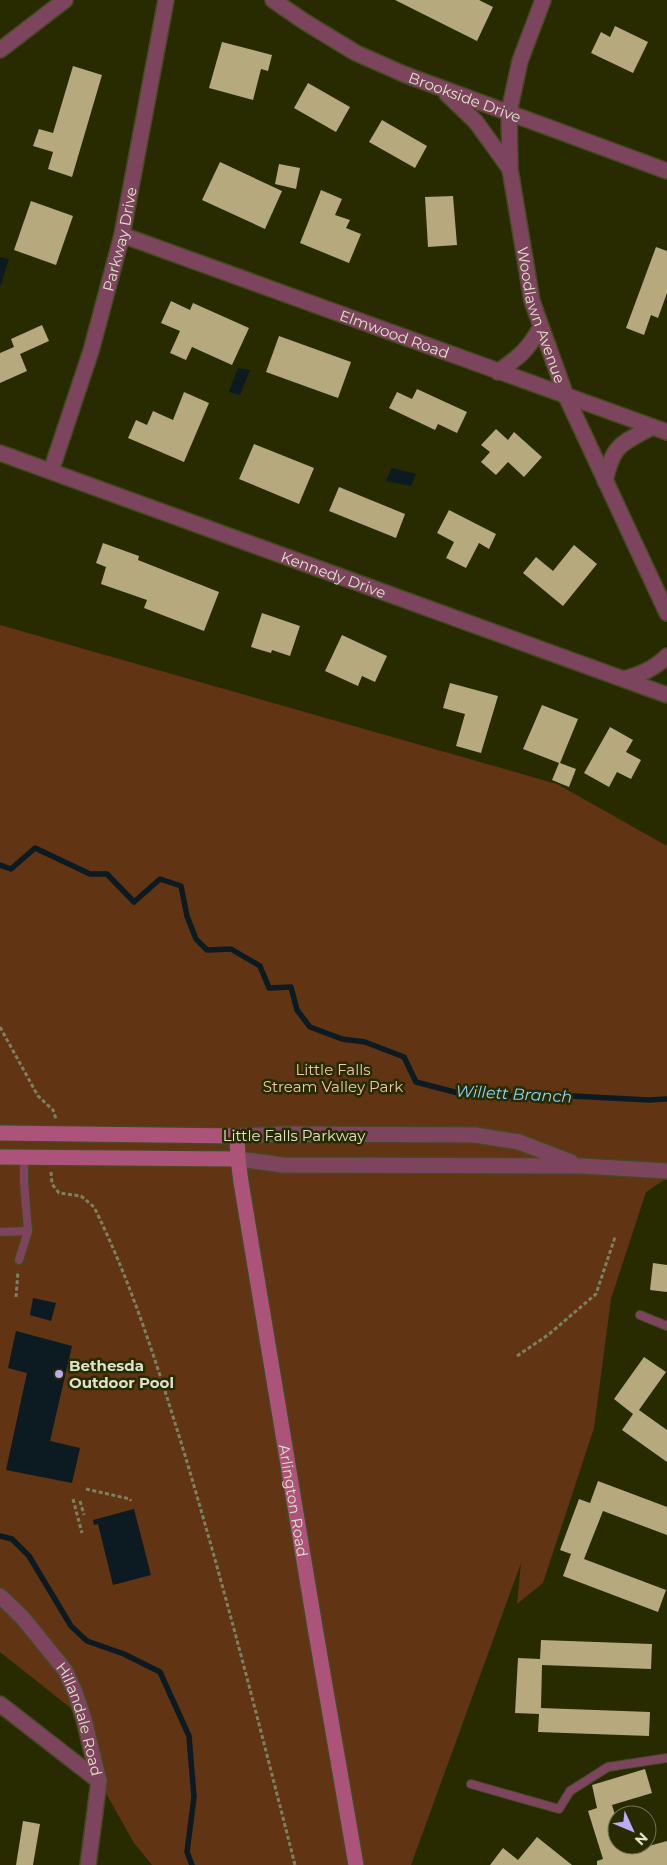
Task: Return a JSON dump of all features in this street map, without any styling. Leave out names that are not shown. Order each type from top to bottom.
[{"type":"main road","name":"Little Falls Parkway","points":[[0,1133],[237,1136]]},
{"type":"main road","name":"Arlington Road","points":[[237,1136],[238,1158],[356,1865]]},
{"type":"main road","name":"Little Falls Parkway","points":[[0,1157],[238,1158]]},
{"type":"street","points":[[0,50],[65,0]]},
{"type":"street","name":"Parkway Drive","points":[[52,472],[91,352],[122,235],[166,0]]},
{"type":"street","name":"Brookside Drive","points":[[273,0],[356,52],[406,75],[667,171]]},
{"type":"street","name":"Woodlawn Avenue","points":[[543,0],[520,61],[509,112],[510,169],[532,301],[566,396],[667,613]]},
{"type":"street","points":[[442,89],[476,122],[510,169]]},
{"type":"street","name":"Elmwood Road","points":[[122,235],[667,432]]},
{"type":"street","points":[[498,372],[521,356],[541,326]]},
{"type":"street","points":[[605,481],[610,459],[619,447],[652,427]]},
{"type":"street","name":"Kennedy Drive","points":[[0,453],[667,695]]},
{"type":"street","points":[[624,680],[645,673],[657,666],[667,656]]},
{"type":"street","name":"Little Falls Parkway","points":[[237,1136],[284,1134],[475,1135],[519,1142],[582,1166]]},
{"type":"street","name":"Little Falls Parkway","points":[[238,1158],[283,1165],[582,1166],[628,1167],[667,1171]]},
{"type":"street","name":"Hillandale Road","points":[[0,1596],[22,1617],[65,1670],[84,1719],[99,1781],[88,1865]]},
{"type":"street","points":[[0,1704],[99,1781]]},
{"type":"lane","points":[[18,1260],[28,1231],[24,1158]]},
{"type":"lane","points":[[0,1232],[28,1231]]},
{"type":"lane","points":[[640,1315],[667,1326]]},
{"type":"lane","points":[[470,1784],[559,1809],[570,1790],[608,1767],[667,1758]]},
{"type":"path","points":[[0,1027],[38,1096],[53,1110],[56,1116]]},
{"type":"path","points":[[51,1180],[59,1193],[76,1195],[86,1199],[94,1207],[142,1317],[200,1504],[233,1622],[296,1865]]},
{"type":"path","points":[[517,1356],[548,1335],[596,1294],[615,1237]]},
{"type":"path","points":[[16,1297],[18,1260]]},
{"type":"path","points":[[86,1489],[130,1499],[131,1501]]},
{"type":"path","points":[[73,1500],[82,1533]]},
{"type":"path","points":[[80,1501],[84,1515]]},
{"type":"green space","name":"Little Falls Stream Valley Park","points":[[0,625],[557,784],[667,846],[667,1178],[646,1192],[611,1299],[594,1428],[543,1583],[517,1604],[521,1563],[411,1865],[152,1865],[134,1843],[99,1781],[82,1717],[0,1652]]},
{"type":"shaded area","points":[[0,257],[9,259],[0,287]]},
{"type":"shaded area","points":[[238,368],[250,370],[240,395],[229,392]]},
{"type":"shaded area","points":[[392,468],[416,474],[411,486],[386,481]]},
{"type":"shaded area","points":[[33,1298],[56,1303],[51,1321],[30,1315]]},
{"type":"shaded area","points":[[16,1331],[72,1346],[50,1441],[80,1448],[72,1483],[6,1470],[27,1373],[8,1368]]},
{"type":"shaded area","points":[[134,1509],[151,1575],[113,1585],[98,1524],[94,1525],[93,1520]]},
{"type":"building","points":[[395,0],[479,0],[493,7],[477,41]]},
{"type":"building","points":[[615,26],[648,42],[633,73],[591,53],[601,32],[610,37]]},
{"type":"building","points":[[222,42],[272,55],[268,71],[261,69],[253,100],[209,88]]},
{"type":"building","points":[[73,66],[102,75],[72,177],[48,169],[53,152],[33,146],[39,129],[53,133]]},
{"type":"building","points":[[308,83],[350,107],[336,132],[294,108]]},
{"type":"building","points":[[382,120],[427,146],[415,168],[369,142]]},
{"type":"building","points":[[220,162],[282,191],[265,229],[202,200]]},
{"type":"building","points":[[279,164],[300,168],[296,189],[275,184]]},
{"type":"building","points":[[321,190],[342,199],[335,215],[350,220],[346,228],[361,234],[349,263],[300,243]]},
{"type":"building","points":[[453,196],[457,245],[428,247],[425,197]]},
{"type":"building","points":[[31,201],[73,216],[56,265],[14,250]]},
{"type":"building","points":[[656,247],[667,251],[667,293],[658,318],[651,315],[644,335],[626,328]]},
{"type":"building","points":[[171,301],[190,310],[193,303],[249,328],[232,365],[192,347],[186,360],[170,353],[180,331],[161,323]]},
{"type":"building","points":[[42,325],[49,341],[20,354],[27,371],[0,383],[0,353],[14,347],[11,339]]},
{"type":"building","points":[[279,336],[351,362],[338,398],[266,372]]},
{"type":"building","points":[[417,389],[467,412],[457,433],[438,424],[435,430],[389,408],[397,392],[412,399]]},
{"type":"building","points":[[184,392],[209,403],[184,462],[128,438],[136,420],[147,425],[153,411],[173,420]]},
{"type":"building","points":[[496,429],[508,440],[514,432],[542,457],[524,477],[508,462],[496,475],[481,462],[490,452],[481,445]]},
{"type":"building","points":[[254,444],[314,468],[299,504],[239,479]]},
{"type":"building","points":[[339,487],[405,514],[396,538],[329,511]]},
{"type":"building","points":[[449,510],[496,534],[489,549],[479,543],[466,568],[446,558],[454,542],[437,533]]},
{"type":"building","points":[[103,543],[139,556],[138,560],[219,592],[204,631],[144,608],[147,600],[101,584],[106,567],[96,563]]},
{"type":"building","points":[[574,545],[597,564],[563,606],[523,573],[536,557],[553,571]]},
{"type":"building","points":[[262,613],[300,626],[290,656],[272,650],[271,653],[251,647]]},
{"type":"building","points":[[342,635],[387,656],[375,682],[362,676],[358,686],[325,671]]},
{"type":"building","points":[[450,683],[498,696],[481,753],[456,746],[465,714],[443,708]]},
{"type":"building","points":[[542,705],[578,719],[560,763],[576,769],[569,787],[552,780],[559,763],[523,749]]},
{"type":"building","points":[[610,727],[633,740],[626,752],[641,760],[631,779],[617,772],[609,787],[584,773]]},
{"type":"building","points":[[653,1263],[667,1265],[667,1292],[650,1290]]},
{"type":"building","points":[[644,1357],[666,1372],[639,1410],[667,1430],[667,1462],[622,1430],[633,1414],[614,1399]]},
{"type":"building","points":[[598,1481],[667,1507],[667,1535],[603,1511],[584,1559],[666,1590],[658,1612],[563,1576],[571,1554],[560,1550],[579,1499],[590,1503]]},
{"type":"building","points":[[541,1640],[652,1644],[651,1669],[542,1665],[541,1708],[650,1712],[649,1736],[538,1732],[539,1714],[515,1713],[518,1658],[540,1659]]},
{"type":"building","points":[[645,1769],[652,1793],[607,1805],[607,1855],[657,1855],[657,1844],[667,1841],[667,1865],[597,1865],[597,1861],[603,1859],[588,1811],[597,1808],[592,1785]]},
{"type":"building","points":[[23,1821],[40,1824],[33,1865],[16,1865]]},
{"type":"building","points":[[537,1837],[572,1865],[490,1865],[503,1848],[518,1860]]},
{"type":"waterway","name":"Willett Branch","points":[[0,865],[11,869],[35,848],[90,874],[107,874],[134,902],[160,879],[181,886],[187,916],[196,939],[207,950],[231,949],[260,966],[269,988],[291,987],[297,1010],[310,1027],[342,1039],[365,1042],[404,1057],[416,1082],[458,1093],[492,1096],[667,1099]]},
{"type":"waterway","points":[[0,1536],[12,1539],[29,1556],[71,1626],[87,1641],[124,1654],[160,1672],[189,1736],[194,1797],[187,1852],[192,1865]]},
{"type":"place","name":"Bethesda Outdoor Pool","points":[[59,1374]]}]
